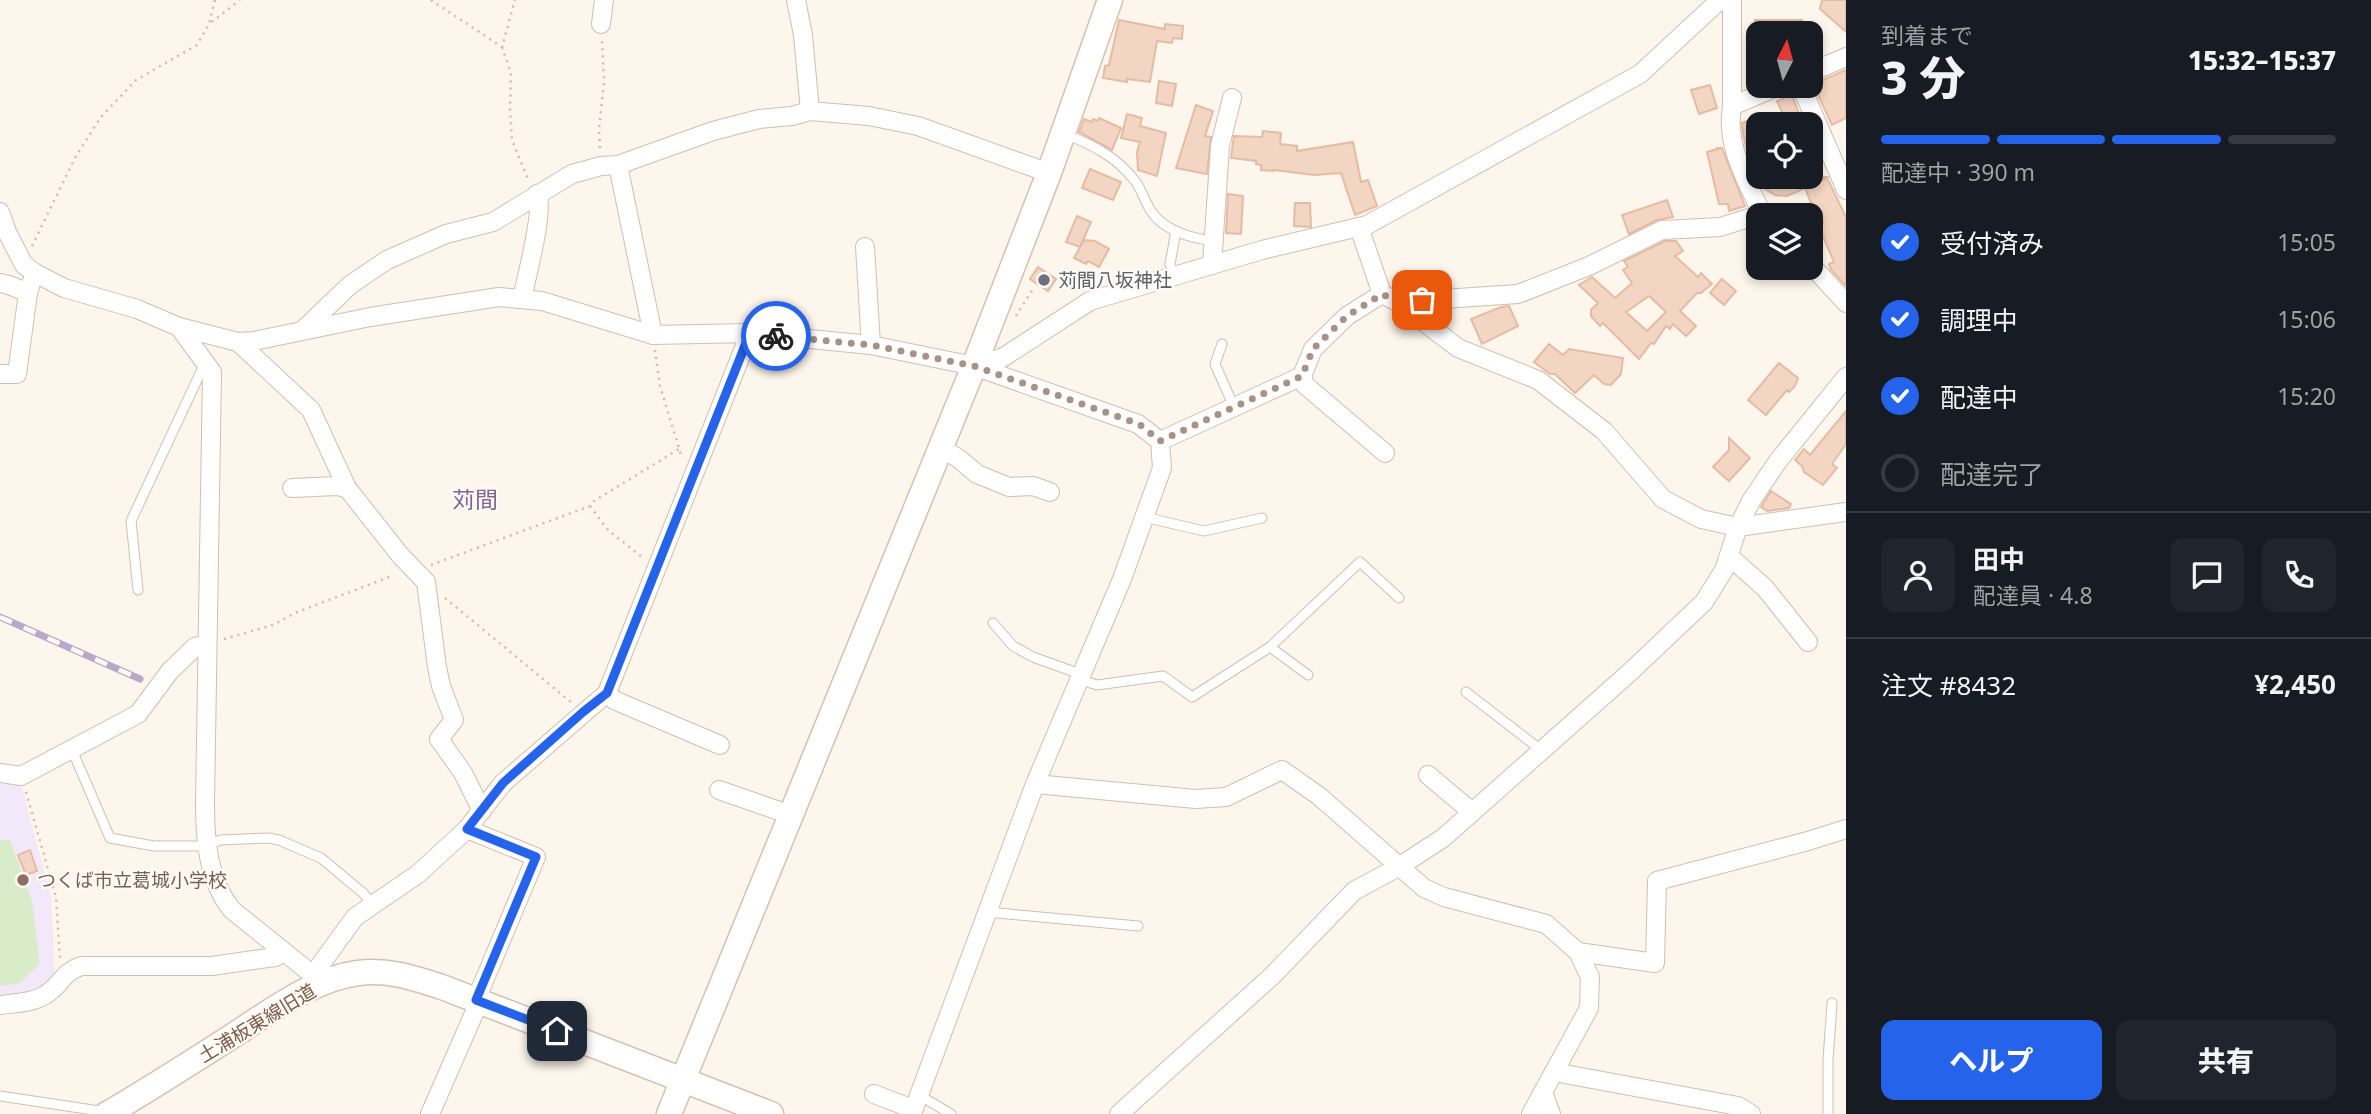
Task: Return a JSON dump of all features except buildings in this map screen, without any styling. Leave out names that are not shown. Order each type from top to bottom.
[{"type":"street","points":[[601,24],[604,0]]},
{"type":"street","points":[[796,0],[803,35],[810,111]]},
{"type":"street","points":[[669,1114],[974,366],[1049,173],[1110,0]]},
{"type":"street","points":[[974,366],[1002,358],[1090,301],[1262,250],[1367,225],[1640,74],[1720,0]]},
{"type":"street","points":[[1732,0],[1730,121],[1734,153],[1758,203]]},
{"type":"street","points":[[1824,66],[1846,57]]},
{"type":"street","points":[[1212,265],[1220,146],[1232,98]]},
{"type":"street","points":[[1732,106],[1751,98]]},
{"type":"street","points":[[1806,98],[1846,190]]},
{"type":"street","points":[[303,330],[350,285],[387,260],[446,234],[493,222],[572,174],[609,166],[713,131],[759,119],[792,116],[810,111],[869,116],[918,126],[1049,173]]},
{"type":"street","points":[[609,166],[653,335]]},
{"type":"street","points":[[522,299],[538,218],[540,200],[537,194]]},
{"type":"street","points":[[0,212],[7,232],[29,269],[64,288],[137,309],[179,327],[238,342],[499,297],[542,301],[653,335],[750,333],[871,345],[974,366],[1139,424],[1160,441],[1162,468],[1122,579],[1035,784],[915,1106],[874,1094]]},
{"type":"street","points":[[1385,453],[1305,385],[1302,376],[1313,349],[1347,316],[1390,298],[1518,293],[1589,266],[1662,230],[1720,227],[1746,219]]},
{"type":"street","points":[[1359,227],[1390,298],[1458,348],[1538,380],[1604,431],[1663,499],[1701,519],[1738,527],[1846,512]]},
{"type":"street","points":[[865,247],[871,345]]},
{"type":"street","points":[[0,374],[17,374],[29,269]]},
{"type":"street","points":[[1823,278],[1846,303]]},
{"type":"street","points":[[0,283],[28,293]]},
{"type":"street","points":[[179,327],[212,372],[206,846],[216,883],[232,910],[316,980],[355,917],[418,874],[467,829],[503,783],[607,693],[750,333]]},
{"type":"street","points":[[238,342],[311,410],[347,488],[420,576],[441,686],[454,720],[439,739],[463,773],[482,811]]},
{"type":"street","points":[[1160,441],[1302,376]]},
{"type":"street","points":[[1119,1114],[1272,976],[1354,891],[1443,838],[1628,674],[1704,601],[1731,557],[1738,527],[1751,501],[1778,461],[1846,377]]},
{"type":"street","points":[[941,448],[977,474],[1009,486],[1033,486],[1050,492]]},
{"type":"street","points":[[292,488],[347,488]]},
{"type":"street","points":[[1731,557],[1765,588],[1808,642]]},
{"type":"street","points":[[0,773],[21,776],[138,714],[170,671],[195,647],[207,644]]},
{"type":"street","points":[[607,693],[614,700],[720,744]]},
{"type":"street","points":[[1035,784],[1196,799],[1226,797],[1282,770],[1319,796],[1424,888],[1444,897],[1546,923],[1578,952],[1590,977],[1590,1008],[1531,1114]]},
{"type":"street","points":[[1428,775],[1472,812]]},
{"type":"street","points":[[719,790],[791,815]]},
{"type":"street","points":[[430,1114],[536,857],[467,829]]},
{"type":"street","points":[[1578,952],[1655,962],[1657,881],[1846,829]]},
{"type":"street","points":[[0,1005],[31,1001],[46,995],[69,970],[81,966],[212,966],[275,957],[284,953]]},
{"type":"street","name":"土浦板東線旧道","points":[[108,1113],[316,980],[355,973],[399,974],[478,1001],[771,1114]]},
{"type":"street","points":[[1554,1072],[1738,1106],[1751,1114]]},
{"type":"street","points":[[1543,1092],[1551,1114]]},
{"type":"lane","points":[[1063,133],[1098,148],[1118,163],[1136,183],[1153,214],[1176,231],[1191,238],[1213,240]]},
{"type":"lane","points":[[1174,276],[1170,264],[1176,231]]},
{"type":"lane","points":[[1222,344],[1215,365],[1234,407]]},
{"type":"lane","points":[[138,590],[131,521],[206,362]]},
{"type":"lane","points":[[1144,517],[1204,531],[1262,518]]},
{"type":"lane","points":[[993,623],[1013,646],[1097,685],[1163,676],[1192,697],[1270,647],[1360,562],[1399,598]]},
{"type":"lane","points":[[1270,647],[1308,675]]},
{"type":"lane","points":[[1466,692],[1541,750]]},
{"type":"lane","points":[[72,750],[110,838],[154,846],[206,846],[220,840],[279,840],[321,858],[363,893],[373,905]]},
{"type":"lane","points":[[987,912],[1138,926]]},
{"type":"lane","points":[[1828,1114],[1832,1003]]},
{"type":"lane","points":[[0,1096],[108,1113]]},
{"type":"lane","points":[[915,1106],[951,1114]]},
{"type":"path","points":[[29,269],[76,156],[101,117],[136,80],[197,45],[209,24],[215,0]]},
{"type":"path","points":[[209,24],[240,0]]},
{"type":"path","points":[[431,0],[502,47]]},
{"type":"path","points":[[515,0],[502,47],[511,73],[512,140],[523,170],[537,194]]},
{"type":"path","points":[[601,24],[604,83],[599,129],[609,166]]},
{"type":"path","points":[[653,335],[660,386],[679,449],[684,463],[695,474]]},
{"type":"path","points":[[207,644],[273,625],[295,613],[373,581],[420,576],[590,506],[594,500],[679,449]]},
{"type":"path","points":[[590,506],[608,530],[657,569]]},
{"type":"path","points":[[420,576],[471,622],[583,712]]},
{"type":"path","points":[[21,776],[56,897],[61,978]]},
{"type":"shaded area","name":"つくば市立葛城小学校","points":[[0,778],[20,780],[51,897],[54,977],[39,991],[0,998]]},
{"type":"green space","points":[[0,840],[10,840],[32,901],[40,964],[20,983],[0,986]]},
{"type":"railway","points":[[0,617],[140,679]]},
{"type":"way so far","points":[[776,336],[871,345],[974,366],[1139,424],[1160,441],[1302,376],[1313,349],[1347,316],[1382,294],[1398,302],[1422,300]]},
{"type":"place","name":"苅間八坂神社","points":[[1044,280]]},
{"type":"place","name":"つくば市立葛城小学校","points":[[23,880]]},
{"type":"district","name":"苅間","points":[[475,500]]},
{"type":"route","points":[[557,1031],[476,1000],[536,857],[467,829],[503,783],[607,693],[750,333],[776,336]]}]
